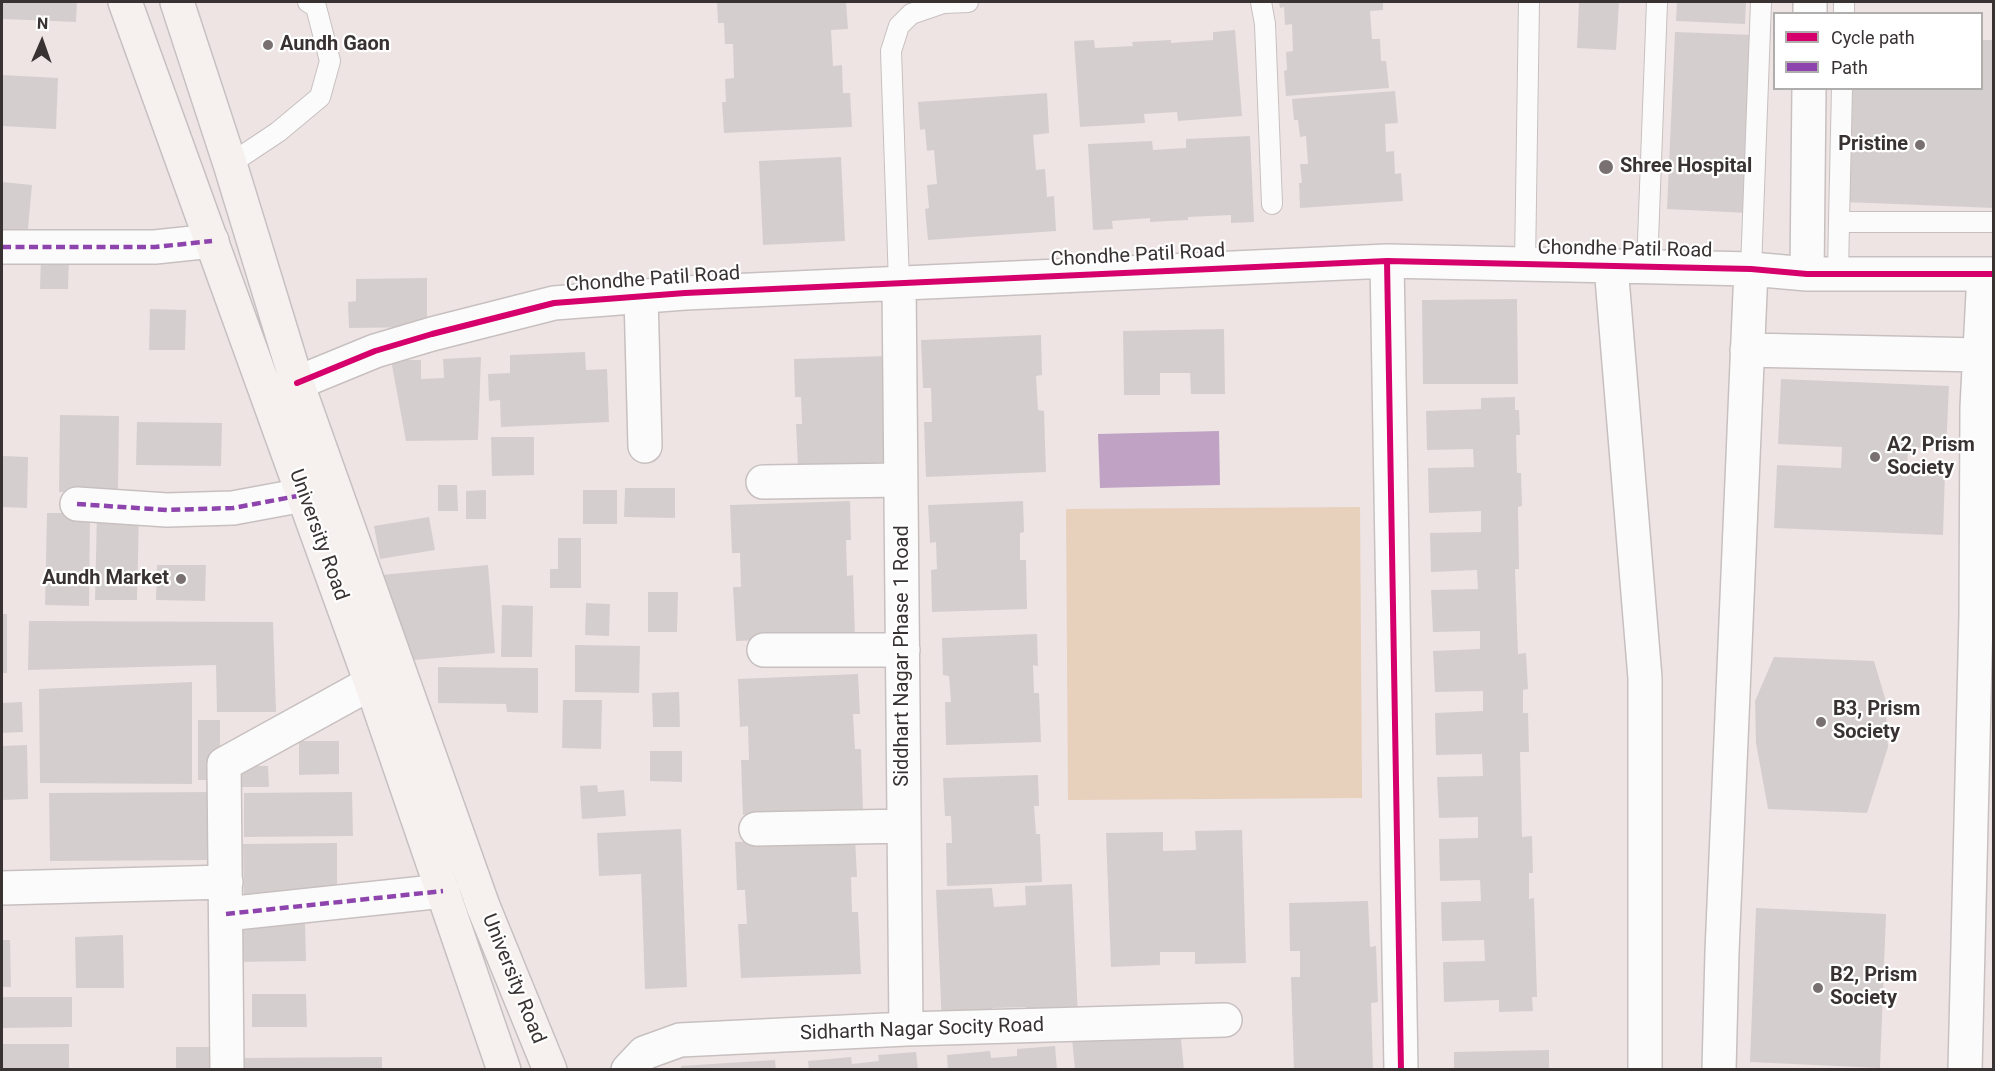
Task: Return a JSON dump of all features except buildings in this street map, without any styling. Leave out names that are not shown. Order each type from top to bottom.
[{"type":"main road","name":"University Road","points":[[125,2],[303,495],[385,677],[550,1070]]},
{"type":"main road","name":"University Road","points":[[177,2],[230,164],[385,677],[443,891],[504,1070]]},
{"type":"street","points":[[1809,90],[1822,274]]},
{"type":"street","points":[[2,248],[155,247],[212,241]]},
{"type":"street","points":[[1387,261],[1401,1070]]},
{"type":"street","name":"Chondhe Patil Road","points":[[297,383],[375,351],[554,303],[641,296],[1387,261],[1750,269],[1822,274],[1989,274]]},
{"type":"street","points":[[1611,266],[1645,678],[1645,1070]]},
{"type":"street","points":[[1719,1070],[1750,269]]},
{"type":"street","points":[[1965,1070],[1976,616],[1977,407],[1989,274]]},
{"type":"street","name":"Siddhart Nagar Phase 1 Road","points":[[899,283],[906,1029]]},
{"type":"street","points":[[641,296],[645,446]]},
{"type":"street","points":[[1747,350],[1980,355]]},
{"type":"street","points":[[763,482],[901,480]]},
{"type":"street","points":[[77,504],[167,510],[233,508],[303,495]]},
{"type":"street","points":[[764,650],[903,650]]},
{"type":"street","points":[[227,1070],[224,764],[385,677]]},
{"type":"street","points":[[756,829],[904,826]]},
{"type":"street","points":[[2,888],[226,882]]},
{"type":"street","points":[[226,914],[443,891]]},
{"type":"street","name":"Sidharth Nagar Socity Road","points":[[628,1070],[644,1053],[680,1040],[906,1029],[1225,1020]]},
{"type":"lane","points":[[230,164],[278,132],[320,97],[330,61],[316,7],[308,2]]},
{"type":"lane","points":[[899,283],[891,51],[899,27],[911,14],[943,3],[968,2]]},
{"type":"lane","points":[[1261,2],[1266,24],[1272,204]]},
{"type":"lane","points":[[1526,264],[1528,2]]},
{"type":"lane","points":[[1647,267],[1657,2]]},
{"type":"lane","points":[[1750,269],[1761,2]]},
{"type":"lane","points":[[1822,274],[1839,222],[1842,90]]},
{"type":"lane","points":[[1839,222],[1994,222]]},
{"type":"shaded area","points":[[1219,431],[1220,485],[1100,488],[1098,434]]},
{"type":"shaded area","points":[[1360,507],[1362,798],[1068,800],[1066,509]]},
{"type":"marked path","points":[[2,247],[155,247],[212,241]]},
{"type":"marked path","points":[[77,504],[167,510],[233,508],[303,495]]},
{"type":"marked path","points":[[226,914],[443,891]]},
{"type":"cycle path","points":[[1387,261],[1401,1070]]},
{"type":"cycle path","points":[[297,383],[375,351],[554,303],[685,293],[1387,261],[1751,269],[1807,274],[1994,274]]},
{"type":"place","name":"Aundh Gaon","points":[[268,45]]},
{"type":"place","name":"Pristine","points":[[1920,145]]},
{"type":"place","name":"Shree Hospital","points":[[1606,167]]},
{"type":"place","name":"A2, Prism Society","points":[[1875,457]]},
{"type":"place","name":"Aundh Market","points":[[181,579]]},
{"type":"place","name":"B3, Prism Society","points":[[1821,722]]},
{"type":"place","name":"B2, Prism Society","points":[[1818,988]]}]
